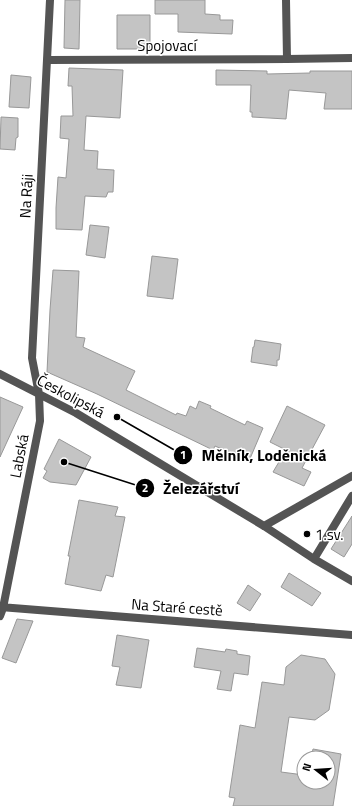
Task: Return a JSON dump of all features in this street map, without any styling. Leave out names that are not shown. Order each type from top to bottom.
[{"type":"street","name":"Na Ráji","points":[[39,394],[32,358],[50,0]]},
{"type":"street","points":[[286,0],[287,59]]},
{"type":"street","name":"Spojovací","points":[[48,60],[352,58]]},
{"type":"street","name":"Českolipská","points":[[0,374],[76,413],[264,526],[314,559],[352,581]]},
{"type":"street","name":"Labská","points":[[0,616],[40,421],[39,394]]},
{"type":"street","points":[[264,526],[352,476]]},
{"type":"street","points":[[314,559],[352,496]]},
{"type":"street","name":"Na Staré cestě","points":[[1,608],[352,635]]},
{"type":"building","points":[[65,0],[80,0],[79,49],[64,48]]},
{"type":"building","points":[[155,0],[205,0],[205,14],[220,15],[220,20],[233,20],[232,34],[178,32],[178,14],[155,14]]},
{"type":"building","points":[[117,15],[150,15],[150,49],[117,49]]},
{"type":"building","points":[[69,68],[123,70],[120,118],[86,116],[84,150],[98,151],[97,169],[114,170],[113,192],[108,192],[106,197],[85,196],[82,230],[56,229],[58,177],[66,178],[69,139],[60,138],[61,116],[73,116],[72,86],[68,86]]},
{"type":"building","points":[[216,70],[267,71],[267,74],[310,73],[310,71],[352,71],[352,109],[324,109],[326,93],[289,90],[286,119],[252,117],[252,112],[250,112],[251,85],[216,85]]},
{"type":"building","points":[[11,75],[31,77],[29,108],[9,107]]},
{"type":"building","points":[[1,117],[18,118],[18,137],[16,138],[15,150],[0,149]]},
{"type":"building","points":[[90,225],[109,227],[105,258],[86,255]]},
{"type":"building","points":[[152,256],[178,259],[173,299],[147,296]]},
{"type":"building","points":[[53,270],[79,271],[76,337],[85,338],[83,347],[135,371],[126,390],[176,415],[177,413],[186,416],[190,406],[196,409],[199,401],[245,425],[247,421],[263,428],[249,461],[215,446],[213,450],[97,394],[47,372]]},
{"type":"building","points":[[255,340],[281,344],[277,366],[251,362]]},
{"type":"building","points":[[0,397],[23,407],[0,457]]},
{"type":"building","points":[[287,406],[325,425],[302,468],[311,472],[304,486],[273,472],[286,450],[270,442]]},
{"type":"building","points":[[59,439],[91,457],[76,485],[50,482],[43,478],[47,471],[44,469]]},
{"type":"building","points":[[79,500],[118,507],[115,516],[125,517],[113,577],[106,575],[101,591],[65,584],[70,556],[68,556]]},
{"type":"building","points":[[352,516],[352,544],[344,557],[331,549]]},
{"type":"building","points":[[289,573],[321,593],[312,606],[281,587]]},
{"type":"building","points":[[248,585],[261,594],[250,611],[237,603]]},
{"type":"building","points":[[17,619],[33,621],[16,663],[2,658]]},
{"type":"building","points":[[117,635],[149,640],[141,688],[116,685],[120,667],[112,666]]},
{"type":"building","points":[[197,648],[225,652],[226,649],[237,651],[237,654],[250,656],[248,675],[234,673],[231,691],[217,689],[221,671],[194,667]]},
{"type":"building","points":[[301,655],[325,659],[335,674],[329,710],[315,720],[289,717],[281,772],[296,774],[296,790],[335,790],[333,806],[233,806],[235,798],[229,797],[240,725],[255,728],[262,682],[284,685],[286,667]]},
{"type":"building","points":[[336,753],[341,754],[336,786]]},
{"type":"place","name":"Mělník, Loděnická","points":[[117,417]]},
{"type":"place","name":"Železářství","points":[[64,462]]},
{"type":"place","name":"1.sv.","points":[[307,534]]}]
